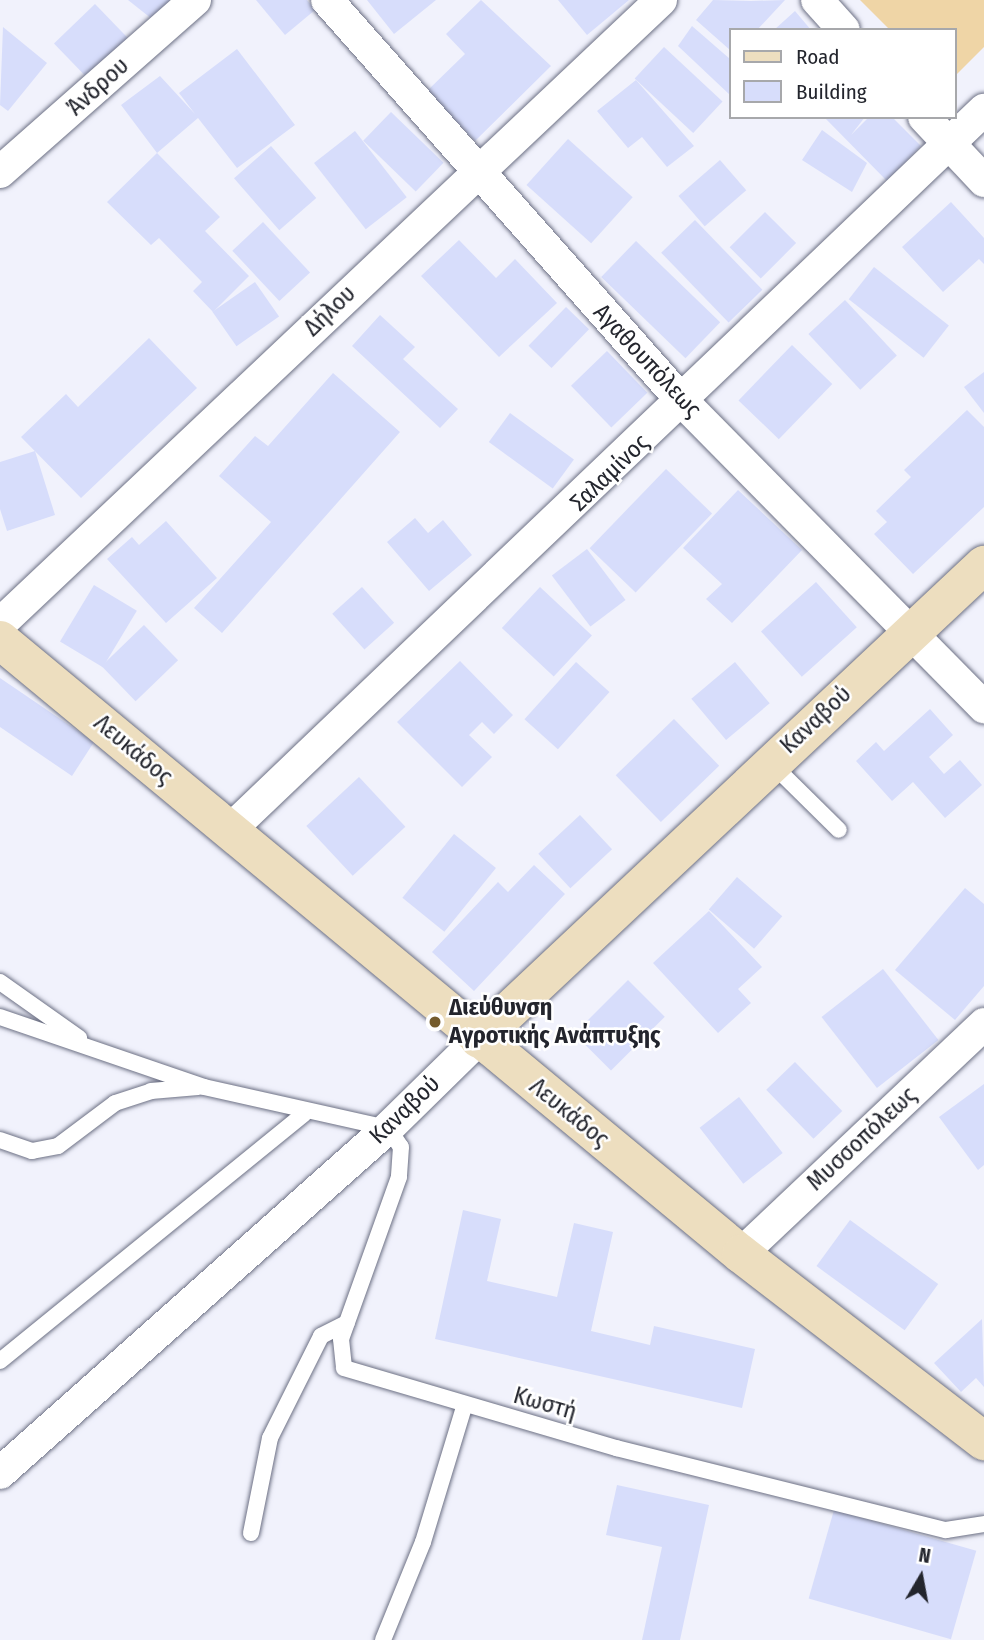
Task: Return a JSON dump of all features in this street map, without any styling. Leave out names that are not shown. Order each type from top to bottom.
[{"type":"street","name":"Άνδρου","points":[[0,172],[195,0]]},
{"type":"street","name":"Αγαθουπόλεως","points":[[327,0],[475,173],[683,402],[984,707]]},
{"type":"street","name":"Δήλου","points":[[0,624],[661,0]]},
{"type":"street","points":[[817,0],[842,28]]},
{"type":"street","name":"Σαλαμίνος","points":[[230,830],[683,402],[984,110]]},
{"type":"street","points":[[926,119],[984,181]]},
{"type":"street","name":"Καναβού","points":[[0,1473],[388,1128],[771,763],[984,565]]},
{"type":"street","name":"Λευκάδος","points":[[0,640],[741,1254],[984,1441]]},
{"type":"street","name":"Μυσσοπόλεως","points":[[741,1254],[984,1024]]},
{"type":"lane","points":[[771,763],[839,830]]},
{"type":"lane","points":[[0,982],[93,1047]]},
{"type":"lane","points":[[0,1017],[204,1087],[304,1114],[388,1128]]},
{"type":"lane","points":[[0,1140],[32,1151],[58,1146],[115,1103],[151,1091],[204,1087]]},
{"type":"lane","points":[[0,1361],[304,1114]]},
{"type":"lane","name":"Κωστή","points":[[388,1128],[401,1147],[400,1177],[338,1349],[344,1368],[465,1404],[946,1530],[984,1524]]},
{"type":"lane","points":[[251,1533],[270,1438],[321,1336],[347,1323]]},
{"type":"lane","points":[[383,1640],[423,1542],[465,1404]]},
{"type":"shaded area","points":[[860,0],[984,0],[984,47],[956,75],[956,28],[888,28]]},
{"type":"building","points":[[128,0],[174,0],[157,23]]},
{"type":"building","points":[[256,0],[307,0],[315,10],[285,35]]},
{"type":"building","points":[[367,0],[436,0],[394,34]]},
{"type":"building","points":[[481,0],[551,66],[475,141],[427,91],[465,54],[446,34]]},
{"type":"building","points":[[558,0],[629,0],[587,35]]},
{"type":"building","points":[[713,0],[785,0],[759,28],[729,28],[729,49],[696,20]]},
{"type":"building","points":[[95,4],[129,39],[88,79],[54,44]]},
{"type":"building","points":[[795,11],[809,28],[776,28]]},
{"type":"building","points":[[692,26],[729,58],[729,94],[678,46]]},
{"type":"building","points":[[3,27],[47,63],[8,111],[0,105]]},
{"type":"building","points":[[664,47],[723,102],[693,133],[635,78]]},
{"type":"building","points":[[237,49],[295,125],[237,168],[198,118],[157,153],[121,105],[160,76],[195,114],[179,93]]},
{"type":"building","points":[[636,80],[694,146],[667,167],[642,137],[628,148],[597,111]]},
{"type":"building","points":[[391,112],[444,163],[416,191],[363,141]]},
{"type":"building","points":[[826,119],[863,119],[851,135],[867,119],[894,119],[921,146],[887,181]]},
{"type":"building","points":[[822,130],[867,163],[852,192],[802,160]]},
{"type":"building","points":[[355,131],[407,197],[366,229],[314,163]]},
{"type":"building","points":[[568,139],[633,197],[591,243],[527,185]]},
{"type":"building","points":[[271,146],[316,198],[279,230],[234,178]]},
{"type":"building","points":[[157,153],[220,217],[205,231],[249,276],[213,312],[193,291],[202,282],[159,238],[151,245],[107,202]]},
{"type":"building","points":[[720,160],[746,190],[705,226],[678,196]]},
{"type":"building","points":[[951,202],[984,238],[984,264],[979,259],[943,292],[902,247]]},
{"type":"building","points":[[765,212],[796,243],[761,278],[730,247]]},
{"type":"building","points":[[695,220],[762,290],[729,322],[661,253]]},
{"type":"building","points":[[263,222],[310,272],[279,301],[232,251]]},
{"type":"building","points":[[459,240],[496,278],[515,259],[557,303],[499,357],[421,276]]},
{"type":"building","points":[[636,241],[720,322],[685,358],[601,277]]},
{"type":"building","points":[[874,267],[949,325],[924,358],[849,299]]},
{"type":"building","points":[[255,282],[279,316],[236,346],[212,312]]},
{"type":"building","points":[[845,300],[897,356],[860,390],[808,334]]},
{"type":"building","points":[[566,307],[589,329],[552,368],[528,346]]},
{"type":"building","points":[[380,315],[415,347],[403,359],[458,409],[440,428],[352,346]]},
{"type":"building","points":[[149,338],[197,388],[81,498],[21,437],[66,394],[78,407]]},
{"type":"building","points":[[792,345],[832,384],[779,439],[739,400]]},
{"type":"building","points":[[607,351],[647,393],[611,427],[571,386]]},
{"type":"building","points":[[984,372],[984,413],[964,387]]},
{"type":"building","points":[[333,373],[400,432],[222,633],[194,608],[271,522],[219,476],[255,436],[268,446]]},
{"type":"building","points":[[967,410],[984,427],[984,507],[913,574],[874,534],[887,522],[876,511],[911,477],[904,470]]},
{"type":"building","points":[[510,413],[574,459],[553,489],[489,442]]},
{"type":"building","points":[[35,451],[55,515],[7,531],[0,509],[0,462]]},
{"type":"building","points":[[666,469],[712,513],[636,593],[590,548]]},
{"type":"building","points":[[738,490],[802,550],[732,623],[706,599],[722,584],[683,548]]},
{"type":"building","points":[[415,518],[428,533],[443,520],[472,555],[429,591],[387,542]]},
{"type":"building","points":[[166,521],[217,578],[166,623],[107,559],[132,537],[139,545]]},
{"type":"building","points":[[587,549],[626,600],[590,627],[552,575]]},
{"type":"building","points":[[816,582],[857,627],[802,677],[761,632]]},
{"type":"building","points":[[94,585],[137,611],[103,667],[60,642]]},
{"type":"building","points":[[362,587],[394,623],[364,649],[332,614]]},
{"type":"building","points":[[540,587],[592,635],[554,676],[502,628]]},
{"type":"building","points":[[144,625],[178,660],[136,701],[102,666]]},
{"type":"building","points":[[460,661],[513,715],[494,734],[482,722],[469,735],[492,757],[462,787],[397,722]]},
{"type":"building","points":[[576,662],[609,692],[558,749],[524,719]]},
{"type":"building","points":[[735,662],[770,703],[726,740],[691,699]]},
{"type":"building","points":[[0,678],[94,742],[72,776],[0,727]]},
{"type":"building","points":[[930,709],[953,735],[929,757],[944,774],[960,760],[982,785],[945,818],[913,782],[892,801],[856,761],[876,742],[884,751]]},
{"type":"building","points":[[674,719],[719,766],[661,822],[616,775]]},
{"type":"building","points":[[359,777],[405,827],[353,876],[306,826]]},
{"type":"building","points":[[580,815],[612,849],[570,888],[538,854]]},
{"type":"building","points":[[454,834],[496,868],[444,932],[402,898]]},
{"type":"building","points":[[534,865],[565,894],[474,991],[432,952],[498,882],[508,892]]},
{"type":"building","points":[[737,877],[782,916],[754,949],[709,909]]},
{"type":"building","points":[[965,888],[984,904],[984,986],[955,1020],[895,970]]},
{"type":"building","points":[[709,911],[762,967],[738,989],[751,1003],[718,1033],[653,963]]},
{"type":"building","points":[[883,969],[938,1040],[877,1088],[822,1017]]},
{"type":"building","points":[[628,980],[665,1017],[611,1071],[574,1034]]},
{"type":"building","points":[[795,1062],[842,1111],[813,1139],[766,1090]]},
{"type":"building","points":[[984,1084],[984,1165],[978,1170],[939,1117]]},
{"type":"building","points":[[739,1097],[783,1153],[743,1184],[700,1128]]},
{"type":"building","points":[[463,1210],[501,1219],[487,1281],[557,1297],[574,1223],[613,1232],[591,1331],[650,1345],[654,1326],[755,1349],[742,1408],[435,1339]]},
{"type":"building","points":[[850,1220],[938,1284],[905,1330],[816,1266]]},
{"type":"building","points":[[982,1319],[984,1387],[976,1378],[961,1392],[934,1363]]},
{"type":"building","points":[[617,1485],[709,1505],[680,1640],[642,1640],[662,1547],[606,1535]]},
{"type":"building","points":[[834,1510],[976,1551],[951,1639],[809,1598]]},
{"type":"place","name":"Διεύθυνση Αγροτικής Ανάπτυξης","points":[[435,1022]]}]
